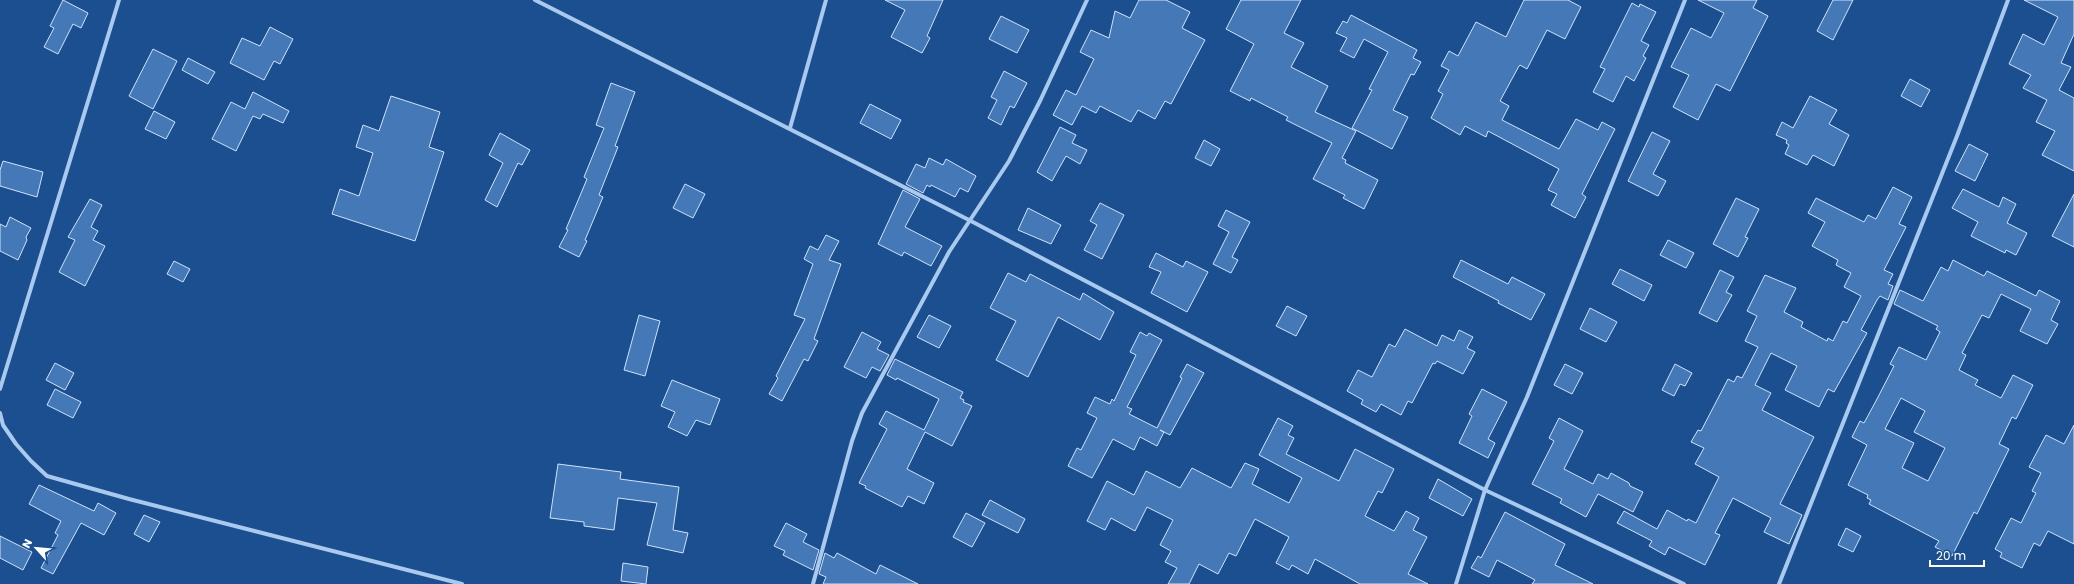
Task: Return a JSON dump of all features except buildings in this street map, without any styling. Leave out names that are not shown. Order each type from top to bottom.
[{"type":"street","points":[[0,389],[120,0]]},
{"type":"street","points":[[536,0],[969,220],[1485,490],[1684,584]]},
{"type":"street","points":[[790,128],[826,0]]},
{"type":"street","points":[[813,584],[850,448],[862,413],[948,252],[1008,161],[1040,101],[1087,0]]},
{"type":"street","points":[[1456,584],[1485,490],[1527,397],[1685,0]]},
{"type":"street","points":[[1779,584],[1957,136],[2008,0]]},
{"type":"street","points":[[0,413],[3,425],[16,444],[47,476],[136,501],[462,584]]}]
